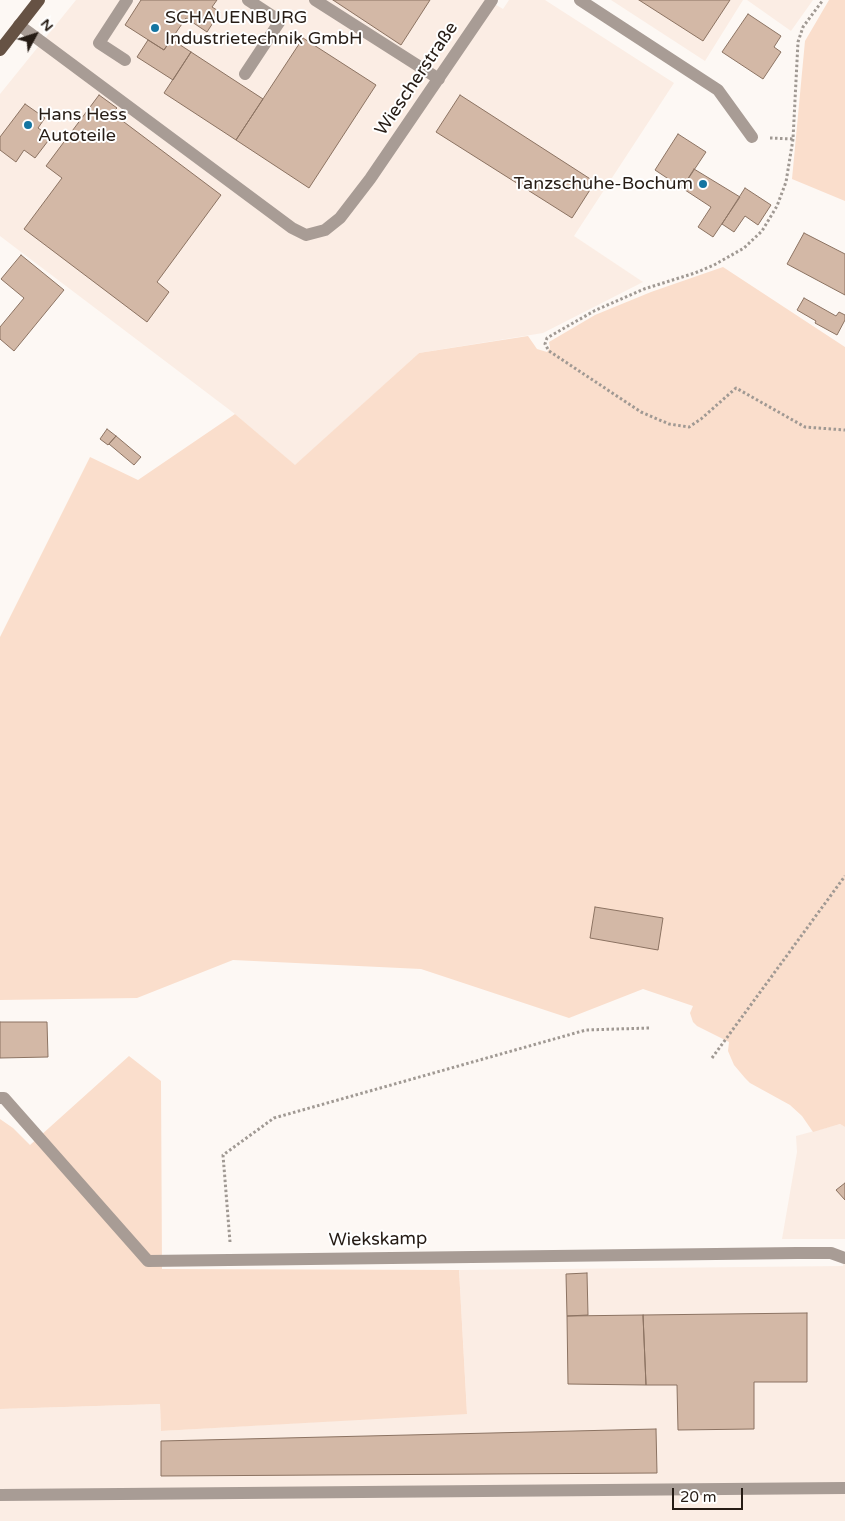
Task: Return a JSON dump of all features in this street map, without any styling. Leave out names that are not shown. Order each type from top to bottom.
[{"type":"main road","points":[[0,50],[39,0]]},
{"type":"street","points":[[125,60],[99,43],[127,0]]},
{"type":"street","points":[[245,74],[280,21],[248,0]]},
{"type":"street","points":[[315,0],[438,79]]},
{"type":"street","name":"Wiescherstraße","points":[[19,26],[292,228],[306,235],[325,230],[340,218],[370,179],[492,0]]},
{"type":"street","points":[[580,0],[718,90],[752,137]]},
{"type":"street","name":"Wiekskamp","points":[[0,1098],[4,1098],[148,1261],[831,1253],[845,1258]]},
{"type":"street","points":[[0,1495],[845,1488]]},
{"type":"path","points":[[823,0],[803,27],[798,42],[793,139],[786,182],[777,206],[762,231],[744,248],[714,265],[644,289],[594,311],[547,338],[545,344],[549,351],[641,412],[669,424],[690,427],[736,388],[805,427],[845,430]]},
{"type":"path","points":[[752,137],[793,139]]},
{"type":"path","points":[[712,1058],[845,876]]},
{"type":"path","points":[[232,1260],[223,1155],[274,1118],[586,1030],[649,1028]]},
{"type":"shaded area","points":[[76,0],[488,0],[503,9],[509,0],[545,0],[674,83],[574,236],[643,282],[543,333],[419,353],[295,466],[235,414],[0,236],[0,94]]},
{"type":"shaded area","points":[[611,0],[743,0],[705,61]]},
{"type":"shaded area","points":[[747,0],[813,0],[791,31]]},
{"type":"shaded area","points":[[829,0],[845,0],[845,201],[792,179],[805,41]]},
{"type":"shaded area","points":[[723,267],[845,347],[845,1127],[840,1124],[813,1132],[802,1116],[790,1105],[750,1083],[745,1078],[734,1065],[728,1051],[729,1042],[697,1026],[693,1022],[690,1013],[693,1006],[643,989],[569,1018],[421,969],[233,960],[137,998],[0,1000],[0,637],[90,457],[138,480],[235,414],[295,465],[419,353],[528,336],[537,349],[547,352],[550,348],[549,342],[595,315],[651,292]]},
{"type":"shaded area","points":[[129,1056],[161,1081],[162,1269],[459,1270],[467,1414],[161,1431],[160,1404],[0,1409],[0,1119],[13,1128],[30,1145]]},
{"type":"shaded area","points":[[840,1124],[845,1127],[845,1239],[782,1239],[797,1152],[796,1136]]},
{"type":"shaded area","points":[[845,1258],[845,1521],[0,1521],[0,1409],[160,1404],[161,1431],[467,1413],[459,1270],[843,1266]]},
{"type":"building","name":"SCHAUENBURG Industrietechnik GmbH","points":[[141,0],[217,0],[212,7],[220,12],[207,32],[186,18],[164,50],[125,25]]},
{"type":"building","points":[[333,0],[430,0],[401,45]]},
{"type":"building","points":[[639,0],[730,0],[703,41]]},
{"type":"building","points":[[748,14],[781,36],[774,47],[781,52],[763,79],[722,52]]},
{"type":"building","points":[[303,38],[376,85],[309,188],[236,140]]},
{"type":"building","points":[[171,39],[191,52],[173,80],[137,57],[148,40],[164,50]]},
{"type":"building","points":[[191,52],[263,99],[236,140],[164,93]]},
{"type":"building","points":[[99,95],[117,108],[112,113],[221,195],[157,282],[169,292],[147,322],[24,229],[62,178],[46,166]]},
{"type":"building","points":[[460,95],[595,182],[572,218],[436,132]]},
{"type":"building","points":[[25,104],[45,118],[38,128],[51,137],[35,158],[24,150],[16,162],[0,150],[0,137]]},
{"type":"building","points":[[678,134],[706,152],[682,188],[655,170]]},
{"type":"building","points":[[694,169],[740,197],[713,237],[698,227],[711,207],[682,188]]},
{"type":"building","points":[[745,188],[771,205],[758,225],[745,216],[734,232],[722,224]]},
{"type":"building","points":[[804,233],[845,254],[845,295],[787,264]]},
{"type":"building","points":[[21,255],[64,290],[14,351],[0,339],[0,327],[24,298],[1,279]]},
{"type":"building","points":[[804,298],[836,316],[839,312],[845,315],[845,320],[837,335],[797,310]]},
{"type":"building","points":[[107,429],[116,436],[108,445],[100,439]]},
{"type":"building","points":[[116,436],[141,457],[134,465],[109,444]]},
{"type":"building","points":[[595,907],[663,918],[658,950],[590,938]]},
{"type":"building","points":[[0,1022],[47,1022],[48,1057],[0,1058]]},
{"type":"building","points":[[845,1183],[845,1200],[836,1190]]},
{"type":"building","points":[[587,1273],[588,1315],[567,1316],[566,1274]]},
{"type":"building","points":[[807,1313],[807,1382],[754,1382],[754,1429],[678,1430],[677,1385],[646,1385],[643,1315]]},
{"type":"building","points":[[643,1315],[646,1385],[568,1384],[567,1316]]},
{"type":"building","points":[[656,1429],[657,1473],[161,1476],[161,1441]]},
{"type":"place","name":"SCHAUENBURG Industrietechnik GmbH","points":[[155,28]]},
{"type":"place","name":"Hans Hess Autoteile","points":[[28,125]]},
{"type":"place","name":"Tanzschuhe-Bochum","points":[[703,184]]}]
